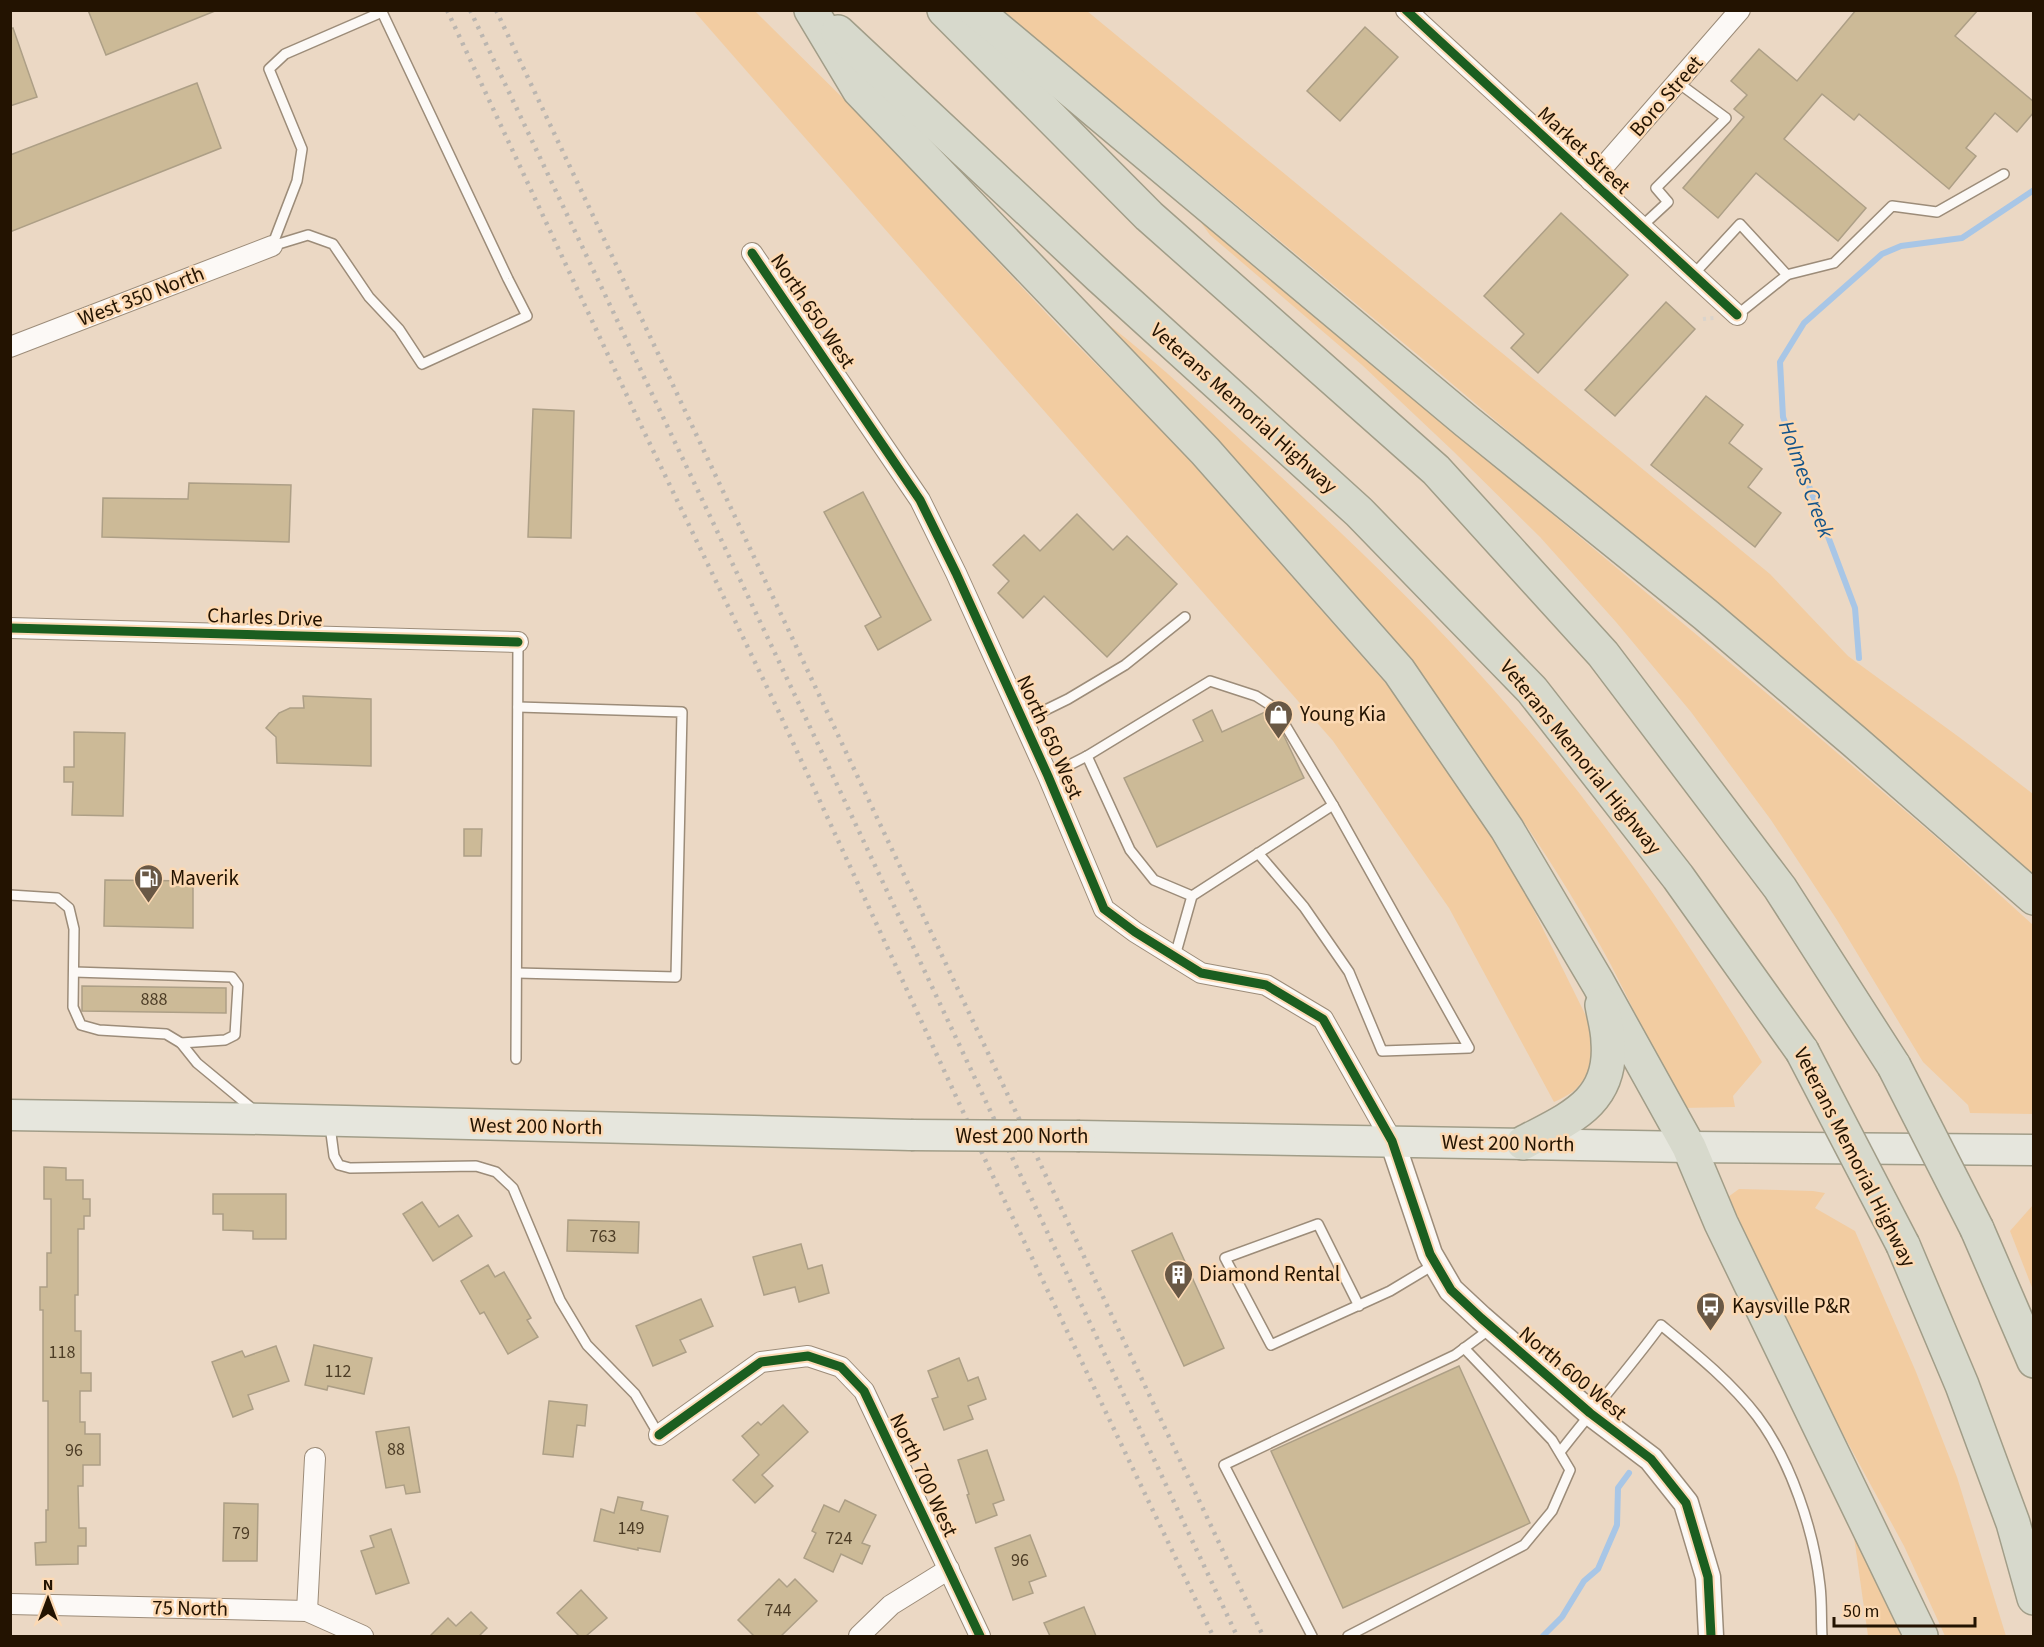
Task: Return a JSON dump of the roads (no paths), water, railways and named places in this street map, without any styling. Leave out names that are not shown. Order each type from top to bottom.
[{"type":"highway","points":[[813,10],[860,90],[1204,451],[1399,671],[1507,829],[1598,983],[1689,1147],[1721,1224],[1921,1636]]},
{"type":"highway","name":"Veterans Memorial Highway","points":[[813,10],[1100,277],[1359,512],[1532,690],[1678,877],[1802,1052],[1903,1245],[1962,1385],[2013,1523],[2034,1598]]},
{"type":"highway","points":[[944,10],[1149,216],[1436,470],[1603,654],[1780,888],[1894,1066],[1977,1228],[2034,1361]]},
{"type":"highway","points":[[975,10],[1466,421],[1706,615],[2034,898]]},
{"type":"highway","points":[[1523,1143],[1576,1114],[1593,1099],[1601,1086],[1607,1065],[1609,1043],[1598,983]]},
{"type":"main road","name":"West 200 North","points":[[10,1115],[911,1135],[2034,1150]]},
{"type":"street","name":"Market Street","points":[[1406,10],[1737,315]]},
{"type":"street","name":"Boro Street","points":[[1591,181],[1740,10]]},
{"type":"street","name":"West 350 North","points":[[10,347],[272,246]]},
{"type":"street","name":"North 650 West","points":[[752,253],[920,500],[1048,776],[1104,909],[1135,932],[1201,973],[1266,985],[1323,1019],[1392,1141]]},
{"type":"street","name":"Charles Drive","points":[[10,628],[518,642]]},
{"type":"street","name":"North 600 West","points":[[1392,1141],[1430,1254],[1451,1290],[1590,1413],[1651,1459],[1686,1503],[1708,1577],[1711,1636]]},
{"type":"street","name":"North 700 West","points":[[659,1435],[761,1362],[808,1356],[841,1367],[864,1391],[981,1636]]},
{"type":"street","points":[[307,1611],[315,1458]]},
{"type":"street","points":[[859,1636],[891,1605],[949,1569]]},
{"type":"street","name":"75 North","points":[[10,1604],[307,1611],[363,1636]]},
{"type":"lane","points":[[382,12],[527,316],[423,364],[399,328],[369,297],[333,244],[308,235],[272,246],[297,181],[302,149],[270,69],[285,54],[382,12]]},
{"type":"lane","points":[[1641,227],[1668,202],[1656,188],[1726,118],[1677,82]]},
{"type":"lane","points":[[1737,315],[1786,275],[1834,263],[1892,206],[1937,212],[2004,174]]},
{"type":"lane","points":[[1693,275],[1740,224],[1786,275]]},
{"type":"lane","points":[[1023,721],[1068,699],[1125,665],[1185,617]]},
{"type":"lane","points":[[516,1059],[518,642]]},
{"type":"lane","points":[[1048,776],[1087,756],[1210,681],[1256,696],[1275,708],[1333,805],[1469,1048],[1382,1051],[1349,972],[1304,907],[1258,854]]},
{"type":"lane","points":[[516,973],[676,977],[682,712],[518,707]]},
{"type":"lane","points":[[1087,756],[1130,850],[1154,880],[1192,896]]},
{"type":"lane","points":[[1175,956],[1192,896],[1333,805]]},
{"type":"lane","points":[[10,895],[57,898],[69,908],[74,928],[73,1007],[81,1024],[99,1030],[165,1034],[181,1043],[198,1063],[264,1119]]},
{"type":"lane","points":[[74,972],[232,977],[238,985],[235,1035],[225,1040],[181,1043]]},
{"type":"lane","points":[[329,1121],[334,1156],[339,1165],[350,1167],[476,1166],[496,1172],[513,1188],[560,1299],[587,1345],[635,1394],[659,1435]]},
{"type":"lane","points":[[1359,1306],[1318,1224],[1225,1258],[1271,1345],[1359,1306],[1390,1291],[1436,1264]]},
{"type":"lane","points":[[1560,1452],[1627,1371],[1661,1325],[1710,1365],[1757,1417],[1788,1469],[1812,1538],[1821,1588],[1822,1636]]},
{"type":"lane","points":[[1312,1636],[1224,1465],[1455,1355],[1492,1328]]},
{"type":"lane","points":[[1348,1636],[1524,1545],[1552,1511],[1570,1470],[1552,1440],[1464,1348]]},
{"type":"waterway","name":"Holmes Creek","points":[[1859,658],[1855,608],[1783,417],[1780,362],[1804,323],[1882,254],[1901,246],[1962,238],[2034,190]]},
{"type":"waterway","name":"Holmes Creek","points":[[1543,1636],[1562,1617],[1584,1581],[1598,1569],[1617,1525],[1618,1488],[1629,1473]]},
{"type":"railway","points":[[447,10],[636,415],[777,708],[989,1168],[1213,1636]]},
{"type":"railway","points":[[470,10],[1237,1636]]},
{"type":"railway","points":[[496,10],[1263,1636]]},
{"type":"place","name":"Young Kia","points":[[1279,740]]},
{"type":"place","name":"Maverik","points":[[149,904]]},
{"type":"place","name":"Diamond Rental","points":[[1178,1300]]},
{"type":"place","name":"Kaysville P&R","points":[[1711,1332]]}]
